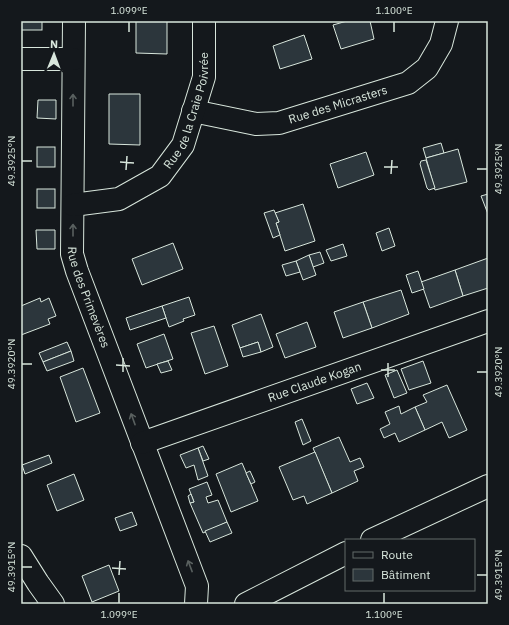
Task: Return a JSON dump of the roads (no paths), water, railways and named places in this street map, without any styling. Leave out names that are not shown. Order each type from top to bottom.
[{"type":"street","name":"Rue des Primevères","points":[[74,21],[72,254],[197,586],[196,604]]},
{"type":"street","name":"Rue de la Craie Poivrée","points":[[73,205],[119,199],[160,176],[183,145],[204,77],[204,21]]},
{"type":"street","name":"Rue des Micrasters","points":[[193,111],[256,124],[279,123],[408,83],[427,68],[441,44],[447,21]]},
{"type":"street","points":[[21,59],[74,59]]},
{"type":"street","name":"Rue Claude Kogan","points":[[142,443],[488,322]]},
{"type":"street","points":[[374,539],[488,486]]},
{"type":"street","points":[[246,604],[345,553]]},
{"type":"street","points":[[21,556],[53,604]]},
{"type":"street","points":[[280,604],[322,564]]}]
